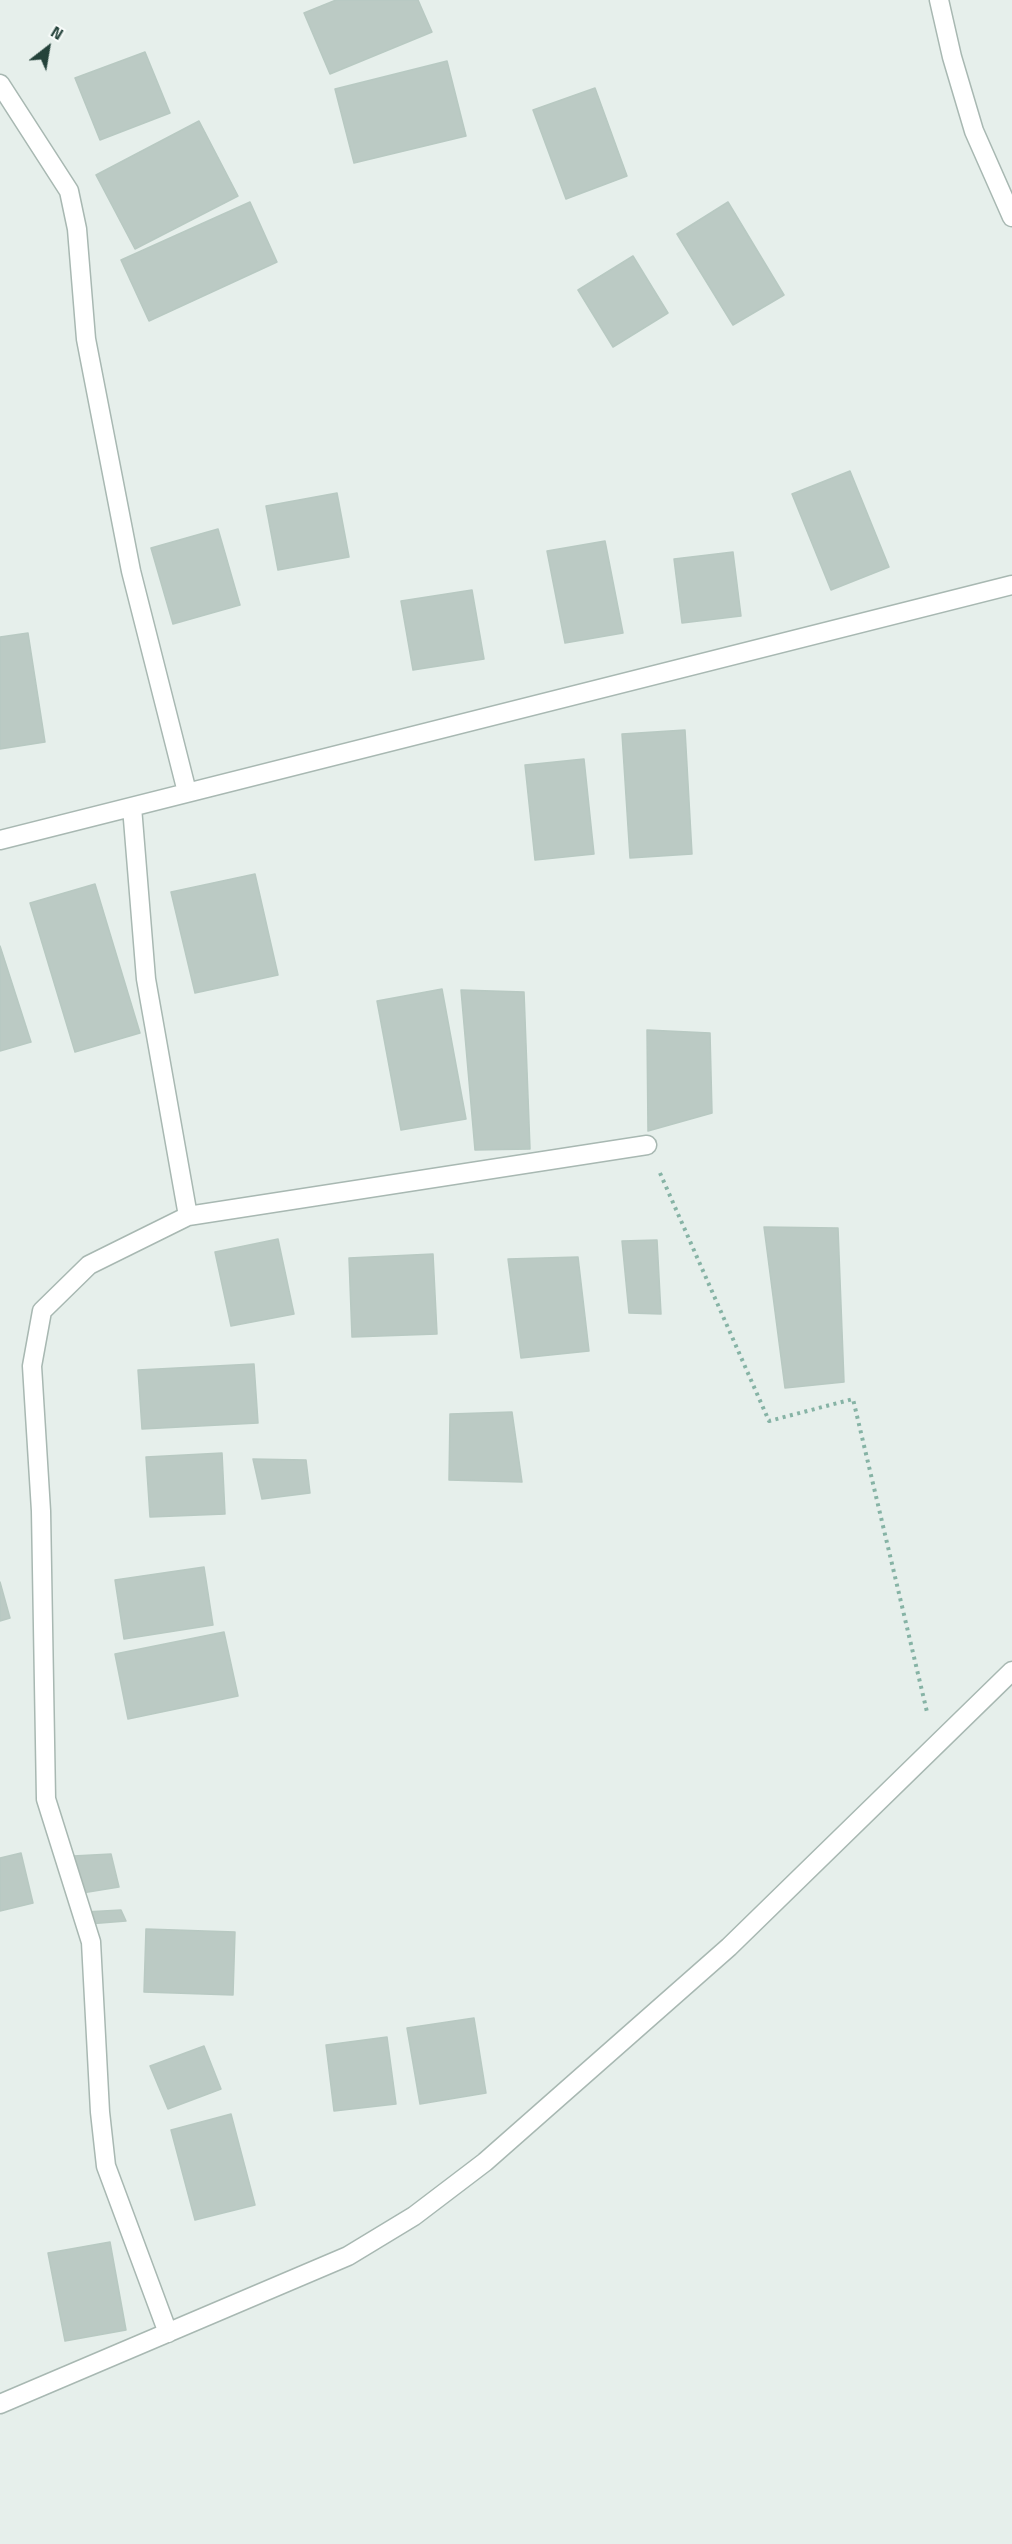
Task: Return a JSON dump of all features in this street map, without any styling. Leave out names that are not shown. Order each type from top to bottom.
[{"type":"street","points":[[939,0],[952,57],[974,131],[1012,217]]},
{"type":"street","points":[[0,84],[69,191],[77,229],[86,339],[131,571],[187,792]]},
{"type":"street","points":[[0,840],[1012,585]]},
{"type":"street","points":[[132,807],[146,979],[188,1216]]},
{"type":"street","points":[[168,2333],[106,2166],[100,2112],[92,1942],[46,1799],[41,1511],[32,1366],[42,1311],[89,1265],[188,1216],[647,1145]]},
{"type":"street","points":[[0,2404],[348,2256],[432,2203],[485,2162],[729,1947],[1012,1671]]},
{"type":"path","points":[[647,1145],[770,1421],[853,1399],[935,1747]]},
{"type":"building","points":[[336,0],[418,0],[432,32],[330,74],[304,13]]},
{"type":"building","points":[[145,52],[170,113],[100,140],[75,78]]},
{"type":"building","points":[[447,61],[466,136],[354,163],[335,89]]},
{"type":"building","points":[[595,88],[627,176],[566,199],[533,110]]},
{"type":"building","points":[[199,121],[238,196],[135,249],[96,175]]},
{"type":"building","points":[[250,202],[277,262],[149,321],[121,260]]},
{"type":"building","points":[[728,202],[784,295],[733,325],[677,234]]},
{"type":"building","points":[[633,256],[668,313],[613,347],[578,290]]},
{"type":"building","points":[[850,471],[889,567],[831,590],[792,494]]},
{"type":"building","points":[[337,493],[349,557],[278,570],[266,506]]},
{"type":"building","points":[[218,529],[240,605],[173,624],[151,548]]},
{"type":"building","points":[[605,541],[623,633],[565,643],[547,551]]},
{"type":"building","points":[[733,552],[741,616],[682,623],[674,559]]},
{"type":"building","points":[[472,590],[484,659],[413,670],[401,601]]},
{"type":"building","points":[[28,633],[45,742],[0,749],[0,637]]},
{"type":"building","points":[[685,730],[692,854],[630,858],[622,734]]},
{"type":"building","points":[[584,759],[594,854],[535,860],[525,765]]},
{"type":"building","points":[[255,874],[278,975],[195,993],[171,892]]},
{"type":"building","points":[[95,884],[140,1033],[75,1052],[30,903]]},
{"type":"building","points":[[0,946],[31,1042],[0,1051]]},
{"type":"building","points":[[442,989],[466,1119],[401,1130],[377,1001]]},
{"type":"building","points":[[461,990],[524,992],[530,1149],[475,1150]]},
{"type":"building","points":[[647,1030],[710,1033],[712,1113],[648,1131]]},
{"type":"building","points":[[764,1227],[838,1228],[844,1382],[785,1388]]},
{"type":"building","points":[[278,1239],[294,1314],[231,1326],[215,1252]]},
{"type":"building","points":[[657,1240],[661,1314],[629,1313],[622,1241]]},
{"type":"building","points":[[433,1254],[437,1334],[352,1337],[349,1258]]},
{"type":"building","points":[[578,1257],[589,1351],[521,1358],[508,1259]]},
{"type":"building","points":[[254,1364],[258,1423],[142,1429],[138,1370]]},
{"type":"building","points":[[512,1412],[522,1482],[449,1480],[450,1414]]},
{"type":"building","points":[[222,1453],[225,1514],[150,1517],[146,1457]]},
{"type":"building","points":[[253,1459],[306,1460],[310,1493],[262,1499]]},
{"type":"building","points":[[204,1567],[213,1625],[124,1639],[115,1580]]},
{"type":"building","points":[[0,1582],[10,1618],[0,1621]]},
{"type":"building","points":[[224,1632],[238,1696],[128,1719],[115,1654]]},
{"type":"building","points":[[21,1853],[33,1903],[0,1911],[0,1858]]},
{"type":"building","points":[[111,1854],[119,1887],[82,1893],[73,1856]]},
{"type":"building","points":[[121,1910],[126,1921],[88,1924],[85,1912]]},
{"type":"building","points":[[146,1929],[235,1932],[233,1995],[144,1992]]},
{"type":"building","points":[[474,2018],[486,2093],[420,2104],[407,2028]]},
{"type":"building","points":[[387,2037],[396,2104],[334,2111],[326,2045]]},
{"type":"building","points":[[204,2046],[221,2089],[168,2109],[150,2066]]},
{"type":"building","points":[[231,2114],[255,2205],[195,2220],[171,2130]]},
{"type":"building","points":[[110,2242],[126,2330],[65,2341],[48,2253]]}]
